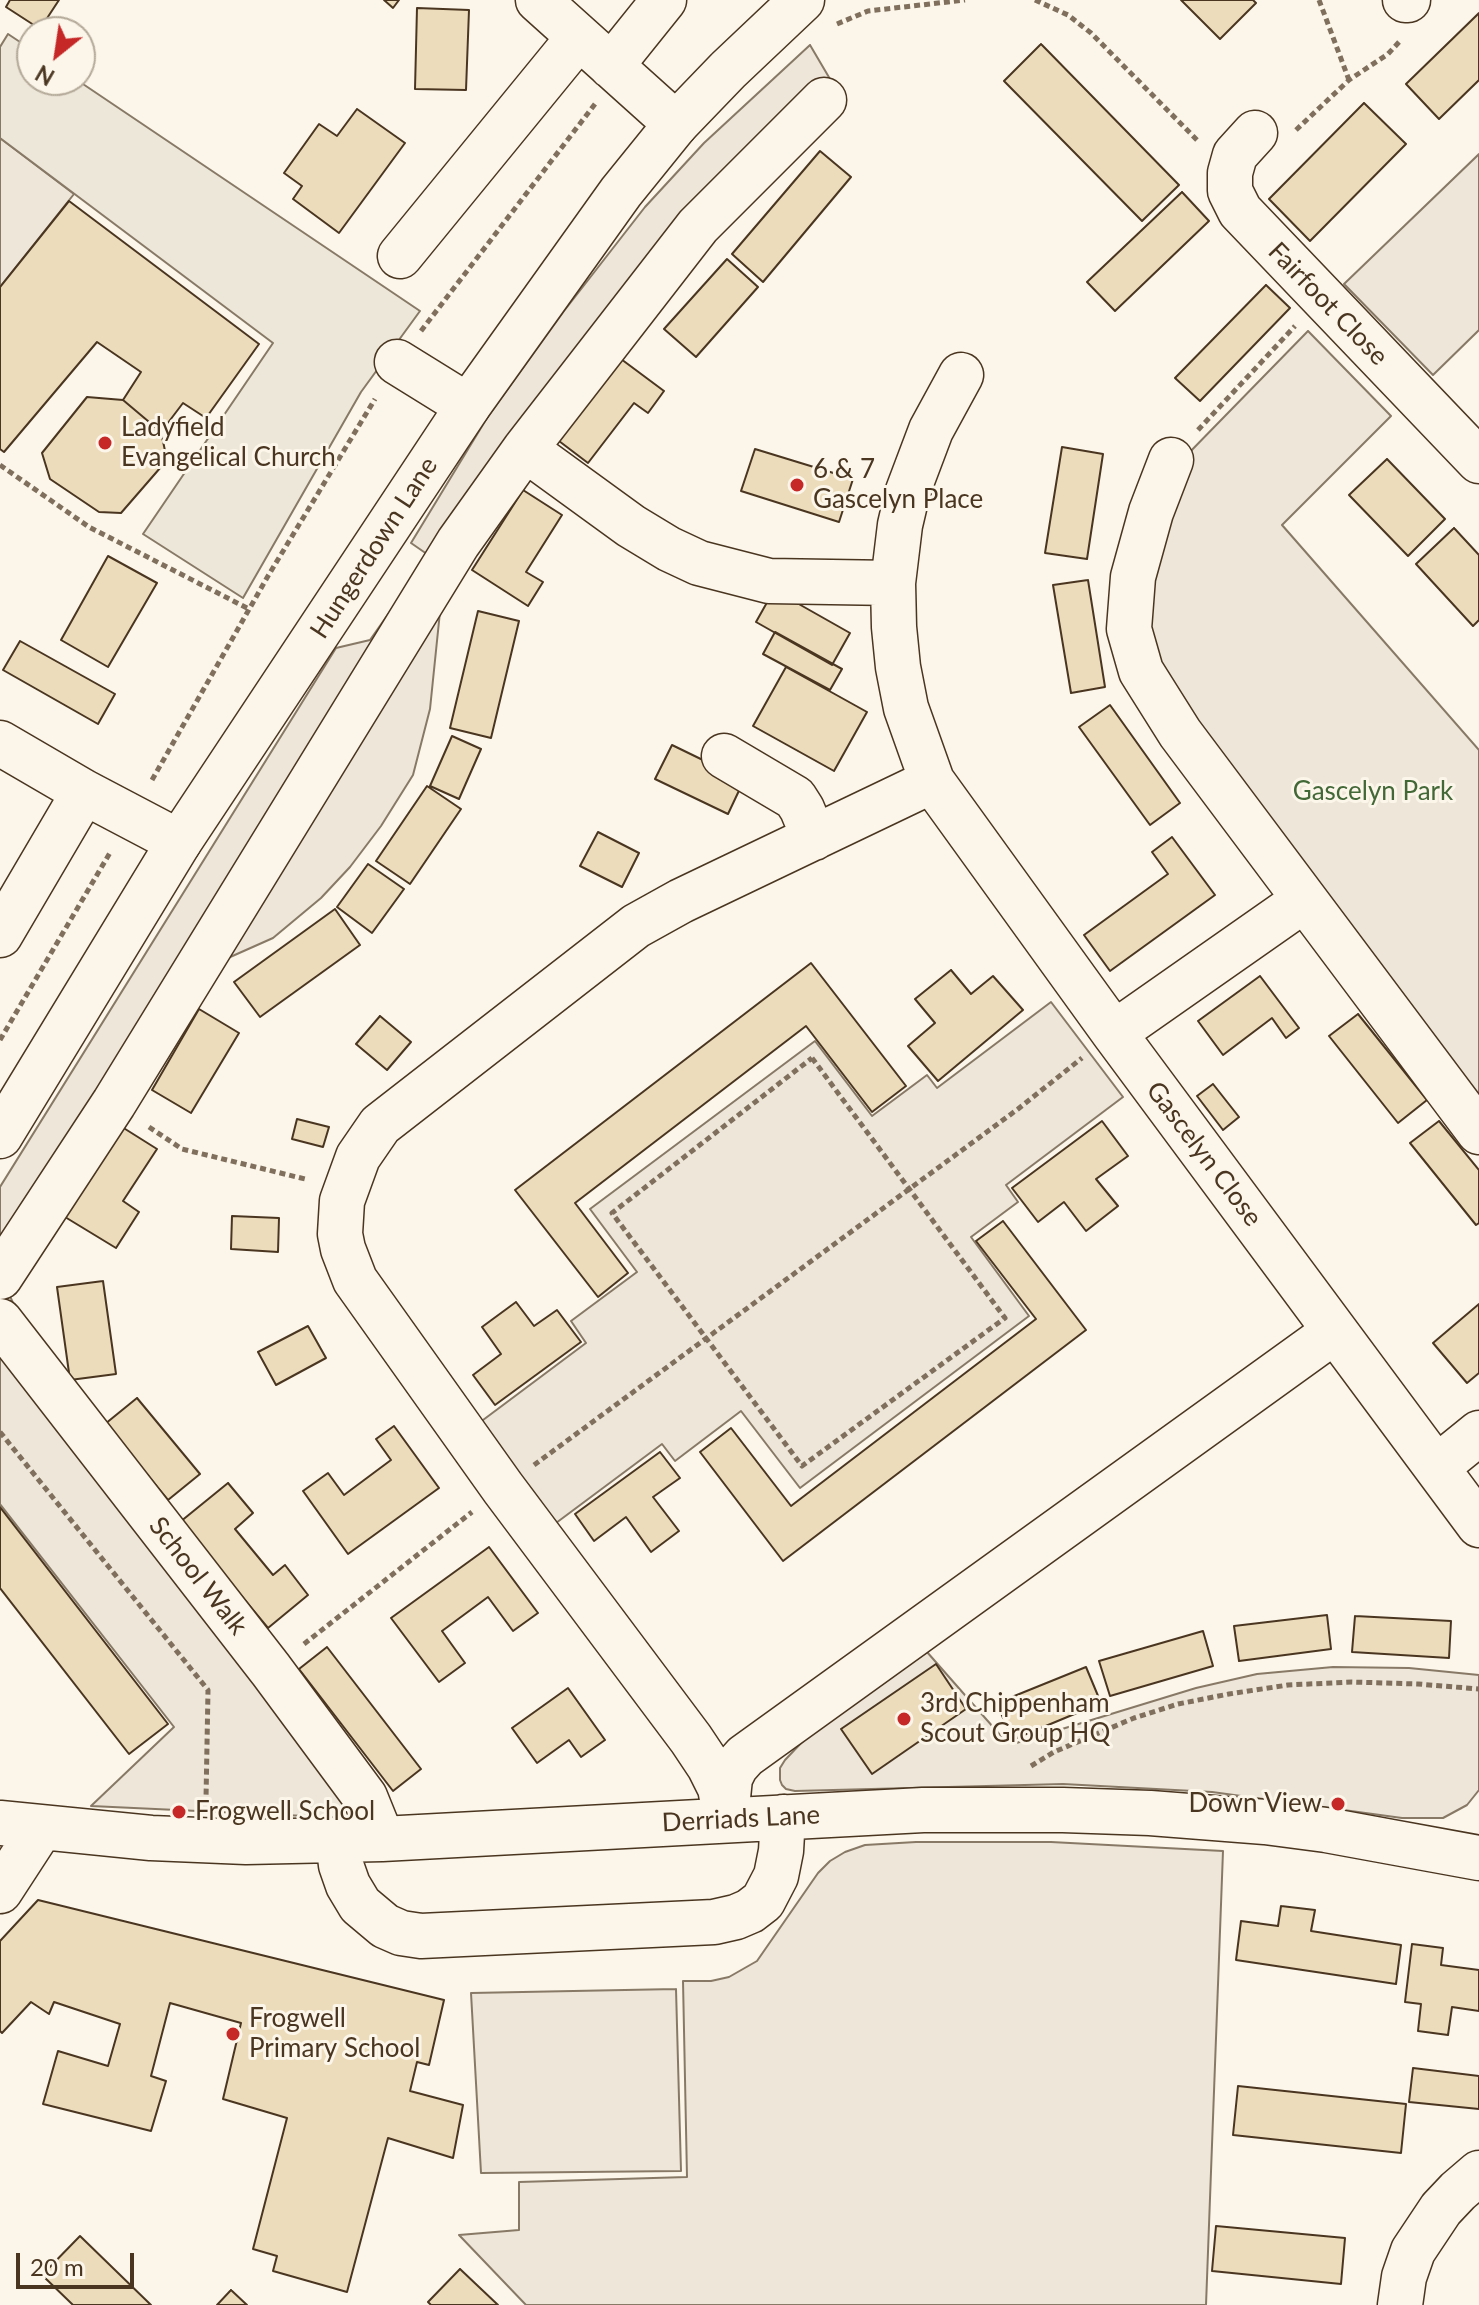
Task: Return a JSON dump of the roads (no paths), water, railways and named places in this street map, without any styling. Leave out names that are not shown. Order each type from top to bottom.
[{"type":"street","points":[[538,0],[676,124]]},
{"type":"street","points":[[616,70],[664,0]]},
{"type":"street","name":"Hungerdown Lane","points":[[0,1136],[179,842],[468,406],[621,192],[676,124],[738,60],[814,14]]},
{"type":"street","points":[[400,256],[579,37]]},
{"type":"street","points":[[0,1277],[114,1103],[458,543],[525,449],[698,226],[824,100]]},
{"type":"street","name":"Fairfoot Close","points":[[1255,133],[1235,155],[1230,173],[1230,191],[1240,211],[1479,461]]},
{"type":"street","points":[[397,362],[468,406]]},
{"type":"street","name":"Gascelyn Close","points":[[961,375],[931,430],[908,491],[900,525],[893,583],[898,667],[906,708],[932,781],[1114,1033],[1479,1525]]},
{"type":"street","points":[[525,449],[631,526],[699,563],[769,581],[893,583]]},
{"type":"street","points":[[1171,460],[1151,512],[1133,577],[1129,629],[1141,671],[1180,733],[1479,1132]]},
{"type":"street","points":[[0,743],[130,818],[179,842]]},
{"type":"street","points":[[724,756],[795,798],[814,838]]},
{"type":"street","points":[[726,1820],[720,1788],[691,1739],[503,1488],[355,1280],[340,1234],[342,1201],[358,1157],[380,1125],[636,926],[681,901],[932,781]]},
{"type":"street","points":[[0,935],[84,792]]},
{"type":"street","points":[[1114,1033],[1304,900]]},
{"type":"street","name":"School Walk","points":[[0,1321],[271,1670],[365,1797],[382,1839]]},
{"type":"street","points":[[726,1820],[730,1778],[745,1756],[1335,1331]]},
{"type":"street","points":[[1437,1467],[1479,1433]]},
{"type":"street","points":[[691,1739],[712,1755],[724,1757],[736,1756],[759,1745]]},
{"type":"street","name":"Derriads Lane","points":[[20,1826],[151,1838],[246,1842],[382,1839],[923,1810],[1063,1810],[1150,1813],[1280,1824],[1479,1858]]},
{"type":"street","points":[[338,1840],[341,1865],[360,1905],[385,1926],[401,1933],[421,1936],[714,1922],[750,1911],[763,1901],[776,1876],[783,1817]]},
{"type":"street","points":[[0,1891],[20,1826]]},
{"type":"street","points":[[1400,2305],[1404,2277],[1425,2230],[1458,2191],[1479,2173]]},
{"type":"place","name":"Ladyfield Evangelical Church","points":[[105,443]]},
{"type":"place","name":"6 & 7 Gascelyn Place","points":[[797,485]]},
{"type":"place","name":"3rd Chippenham Scout Group HQ","points":[[904,1719]]},
{"type":"place","name":"Down View","points":[[1338,1804]]},
{"type":"place","name":"Frogwell School","points":[[179,1812]]},
{"type":"place","name":"Frogwell Primary School","points":[[233,2034]]},
{"type":"park label","name":"Gascelyn Park","points":[[1373,792]]}]
